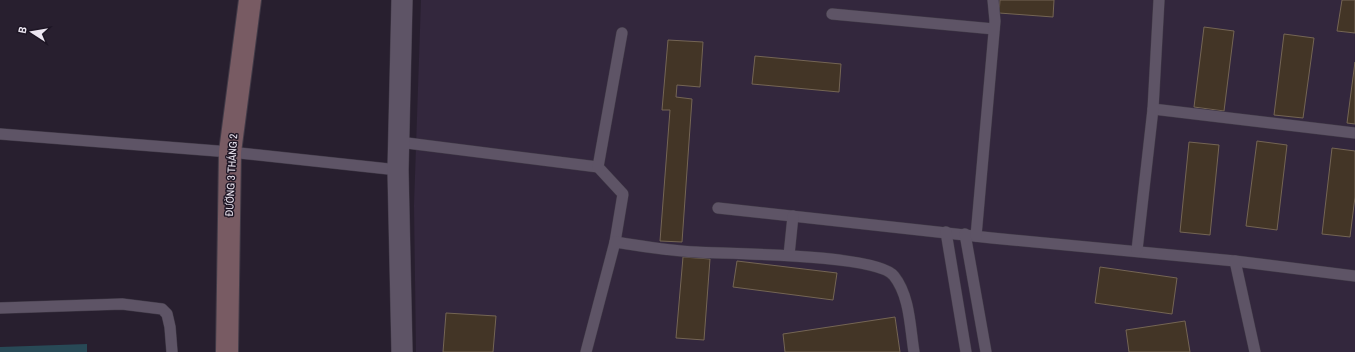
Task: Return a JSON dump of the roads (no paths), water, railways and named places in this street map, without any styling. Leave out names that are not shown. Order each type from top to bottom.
[{"type":"street","name":"ĐƯỜNG 3 THÁNG 2","points":[[227,352],[230,152],[250,0]]},
{"type":"street","points":[[402,0],[398,170],[402,352]]},
{"type":"lane","points":[[986,352],[971,235],[994,29],[993,0]]},
{"type":"lane","points":[[1136,250],[1153,108],[1159,0]]},
{"type":"lane","points":[[832,14],[994,29]]},
{"type":"lane","points":[[598,167],[622,33]]},
{"type":"lane","points":[[1153,108],[1355,133]]},
{"type":"lane","points":[[0,134],[230,152],[398,170]]},
{"type":"lane","points":[[399,142],[598,167],[623,194],[615,242],[586,352]]},
{"type":"lane","points":[[718,208],[971,235],[1136,250],[1355,276]]},
{"type":"lane","points":[[789,255],[793,216]]},
{"type":"lane","points":[[946,232],[966,352]]},
{"type":"lane","points":[[615,242],[695,252],[789,255],[874,265],[893,275],[904,294],[914,352]]},
{"type":"lane","points":[[1235,261],[1255,352]]},
{"type":"lane","points":[[0,308],[122,304],[162,309],[167,314],[172,352]]},
{"type":"water","points":[[87,344],[87,352],[0,352],[0,347]]}]
